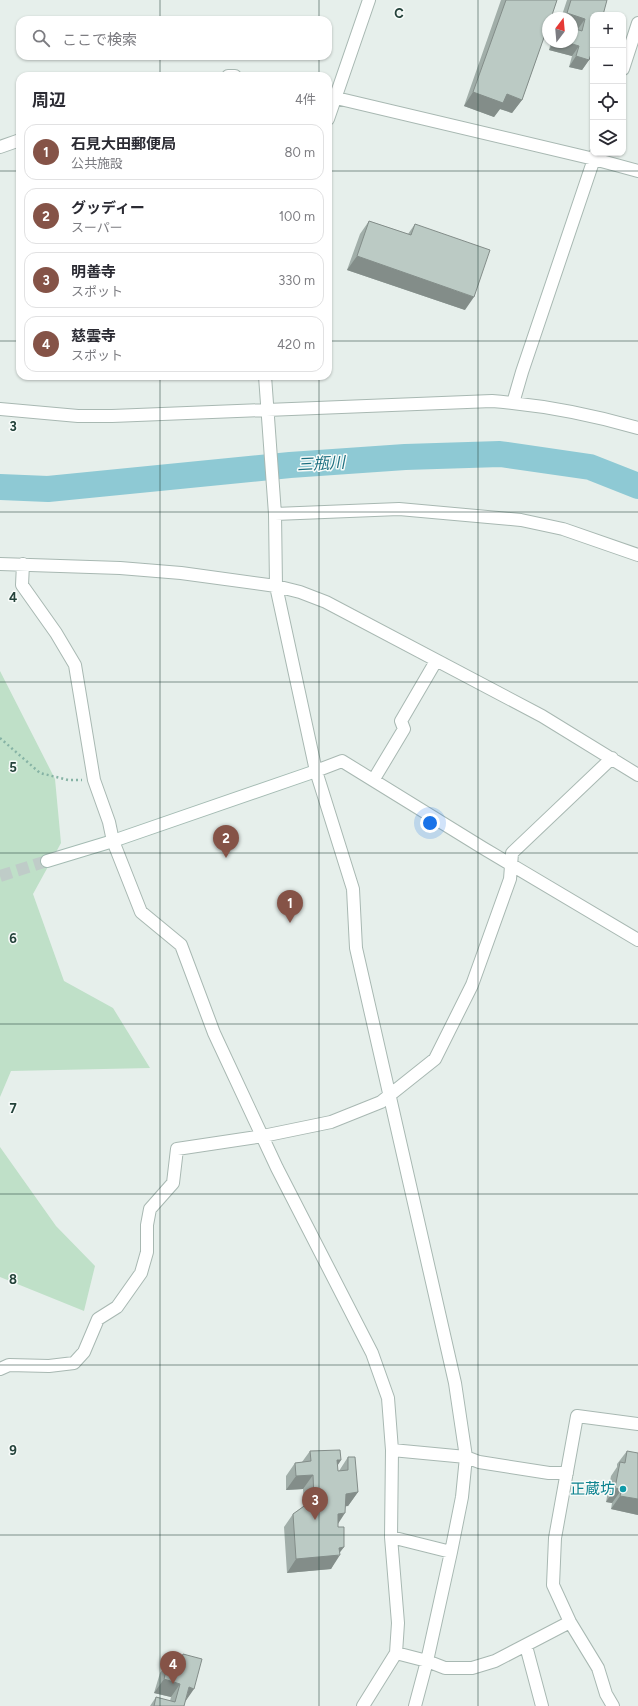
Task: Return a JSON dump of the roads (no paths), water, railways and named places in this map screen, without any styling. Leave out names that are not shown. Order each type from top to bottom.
[{"type":"street","points":[[332,104],[369,0]]},
{"type":"street","points":[[626,60],[638,23]]},
{"type":"street","points":[[332,107],[590,155]]},
{"type":"street","points":[[0,147],[16,141]]},
{"type":"street","points":[[513,403],[522,372],[595,156],[638,171]]},
{"type":"street","points":[[265,380],[275,514],[276,586],[316,770],[353,890],[356,948],[454,1383],[466,1457],[462,1497],[451,1552],[427,1661],[415,1706]]},
{"type":"street","points":[[0,410],[78,416],[112,416],[474,402],[513,403],[540,405],[605,418],[638,428]]},
{"type":"street","points":[[275,514],[399,509],[521,520],[563,528],[638,556]]},
{"type":"street","points":[[0,564],[120,568],[181,573],[276,586],[300,592],[326,602],[542,716],[638,774]]},
{"type":"street","points":[[23,564],[22,585],[56,633],[75,666],[94,780],[109,822],[113,841],[141,912],[180,946],[214,1033],[277,1168],[372,1353],[388,1398],[392,1450],[391,1537],[398,1623],[396,1653],[363,1706]]},
{"type":"street","points":[[374,779],[404,729],[401,721],[436,661]]},
{"type":"street","points":[[0,1369],[9,1365],[49,1366],[74,1364],[84,1352],[98,1319],[117,1307],[141,1273],[147,1252],[146,1225],[150,1209],[173,1183],[178,1149],[263,1136],[331,1122],[381,1102],[435,1060],[472,985],[510,879],[512,854],[612,758]]},
{"type":"street","points":[[47,861],[113,841],[342,761],[374,779],[512,866],[638,940]]},
{"type":"street","points":[[613,1706],[606,1694],[598,1668],[570,1622],[554,1585],[555,1538],[576,1416],[638,1424]]},
{"type":"street","points":[[392,1450],[466,1457],[479,1462],[549,1473],[567,1473]]},
{"type":"street","points":[[391,1537],[451,1552]]},
{"type":"street","points":[[396,1653],[427,1661],[446,1668],[472,1668],[495,1661],[570,1622]]},
{"type":"street","points":[[526,1646],[542,1706]]},
{"type":"waterway","name":"三瓶川","points":[[0,487],[48,489],[290,465],[405,457],[500,454],[590,467],[638,486]]},
{"type":"tunnel","points":[[0,876],[47,861]]},
{"type":"place","name":"グッディー","points":[[226,858]]},
{"type":"place","name":"石見大田郵便局","points":[[290,923]]},
{"type":"place","name":"正蔵坊","points":[[623,1489]]},
{"type":"place","name":"明善寺","points":[[315,1520]]},
{"type":"place","name":"慈雲寺","points":[[173,1684]]}]
